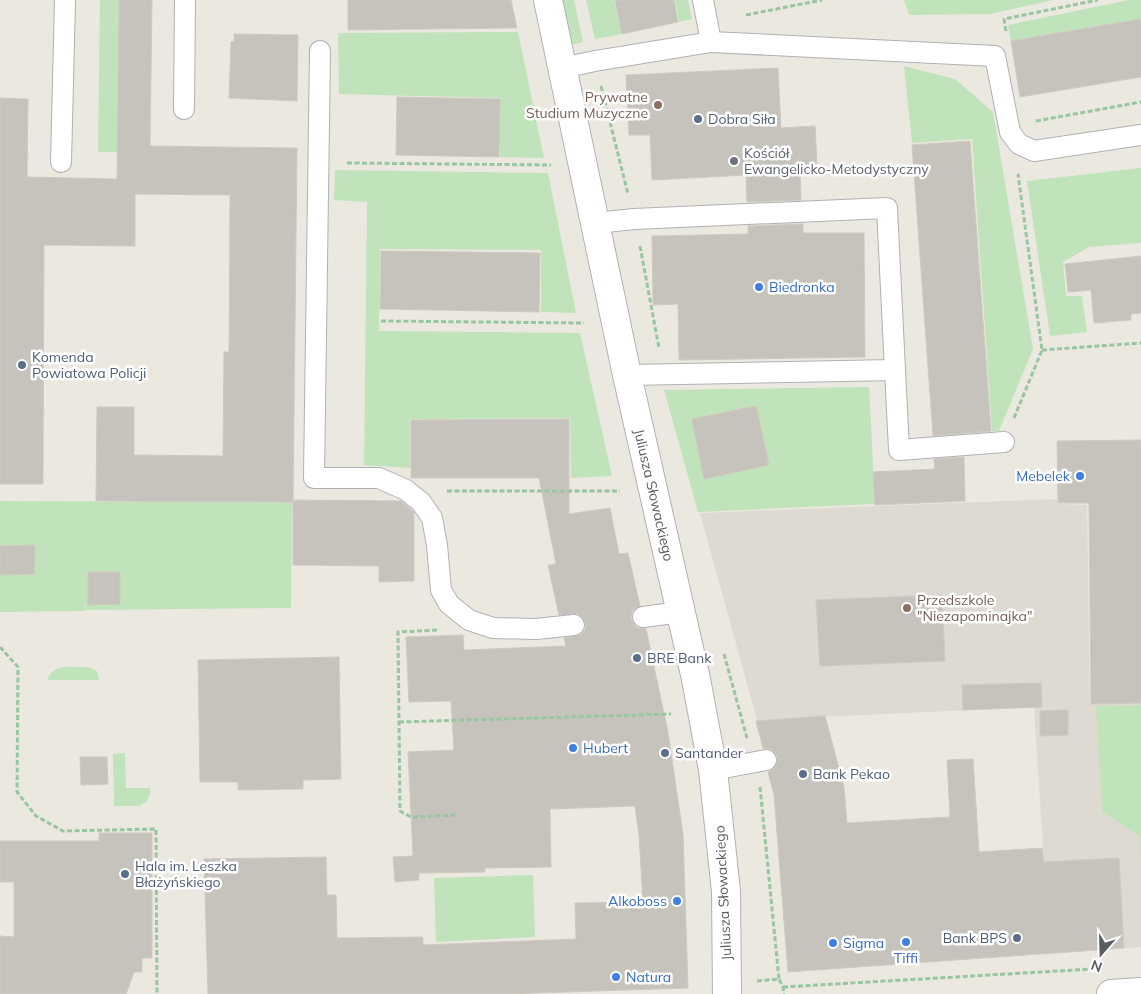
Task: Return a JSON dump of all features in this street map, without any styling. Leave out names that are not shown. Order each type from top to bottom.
[{"type":"street","name":"Juliusza Słowackiego","points":[[548,0],[627,375],[696,679],[713,770],[726,892],[727,994]]},
{"type":"street","points":[[1111,994],[1141,992]]},
{"type":"lane","points":[[61,162],[65,0]]},
{"type":"lane","points":[[184,109],[185,0]]},
{"type":"lane","points":[[703,0],[709,32]]},
{"type":"lane","points":[[562,68],[709,32],[995,56],[1010,132],[1020,144],[1034,151],[1141,135]]},
{"type":"lane","points":[[320,51],[314,478],[379,478],[406,490],[421,502],[432,518],[437,545],[441,590],[449,604],[470,620],[493,628],[536,629],[574,625]]},
{"type":"lane","points":[[596,223],[634,219],[887,208],[899,450],[1004,442]]},
{"type":"lane","points":[[627,375],[895,370]]},
{"type":"lane","points":[[643,617],[681,612]]},
{"type":"lane","points":[[713,770],[766,760]]},
{"type":"path","points":[[709,32],[822,0]]},
{"type":"path","points":[[1007,38],[1004,19],[1098,0]]},
{"type":"path","points":[[347,163],[551,165],[549,156]]},
{"type":"path","points":[[1004,442],[1042,350],[1018,169]]},
{"type":"path","points":[[582,314],[586,332]]},
{"type":"path","points":[[381,321],[584,323]]},
{"type":"path","points":[[1042,350],[1141,343]]},
{"type":"path","points":[[406,490],[620,491],[618,482]]},
{"type":"path","points":[[445,630],[398,632],[400,811],[411,817],[457,815]]},
{"type":"path","points":[[0,647],[18,667],[17,792],[36,816],[63,830],[156,829],[157,994]]},
{"type":"path","points":[[399,722],[674,714]]},
{"type":"path","points":[[784,994],[783,987],[1101,968]]},
{"type":"shaded area","name":"Przedszkole \"Niezapominajka\"","points":[[1057,499],[1058,504],[1087,505],[1090,704],[1141,703],[1141,947],[1050,954],[1034,707],[757,720],[700,513]]},
{"type":"green space","points":[[100,0],[119,0],[117,152],[98,152]]},
{"type":"green space","points":[[560,0],[574,0],[583,42],[570,45]]},
{"type":"green space","points":[[586,0],[614,0],[622,34],[595,39]]},
{"type":"green space","points":[[675,0],[688,0],[692,19],[679,22]]},
{"type":"green space","points":[[904,0],[1053,0],[990,14],[909,15]]},
{"type":"green space","points":[[1129,0],[1141,0],[1141,19],[1011,41],[1008,25]]},
{"type":"green space","points":[[518,32],[544,158],[500,157],[500,98],[339,94],[338,33]]},
{"type":"green space","points":[[904,66],[955,79],[993,112],[1033,349],[999,431],[992,431],[972,139],[912,143]]},
{"type":"green space","points":[[1141,168],[1141,243],[1089,247],[1063,262],[1066,296],[1082,296],[1087,332],[1050,336],[1027,181]]},
{"type":"green space","points":[[335,170],[548,173],[576,313],[541,312],[541,250],[380,249],[379,331],[580,333],[612,476],[571,478],[570,418],[410,419],[410,468],[364,465],[367,202],[334,200]]},
{"type":"green space","points":[[869,387],[875,504],[698,512],[664,390]]},
{"type":"green space","points":[[0,501],[292,502],[291,608],[86,610],[86,601],[85,611],[0,612]]},
{"type":"green space","points":[[89,667],[97,671],[99,680],[47,680],[50,674],[59,668]]},
{"type":"green space","points":[[1141,705],[1141,860],[1140,837],[1102,811],[1096,706]]},
{"type":"green space","points":[[125,753],[126,788],[150,788],[150,794],[146,802],[139,806],[114,806],[113,754]]},
{"type":"green space","points":[[533,875],[535,937],[436,942],[434,878]]},
{"type":"building","points":[[119,0],[152,0],[150,146],[297,148],[293,502],[96,501],[97,407],[134,407],[134,455],[223,456],[224,352],[229,352],[230,195],[135,194],[135,246],[44,245],[43,484],[0,484],[0,98],[28,99],[27,177],[117,179]]},
{"type":"building","points":[[348,0],[511,0],[517,28],[348,30]]},
{"type":"building","points":[[615,0],[674,0],[678,22],[622,34]]},
{"type":"building","points":[[1141,19],[1141,77],[1020,97],[1011,41]]},
{"type":"building","points":[[234,34],[298,35],[297,101],[229,98],[231,42],[234,42]]},
{"type":"building","points":[[778,68],[781,128],[815,126],[817,166],[800,167],[801,200],[747,202],[746,175],[652,180],[650,135],[629,135],[626,75]]},
{"type":"building","points":[[397,97],[500,99],[499,157],[396,155]]},
{"type":"building","points":[[970,141],[991,431],[933,436],[912,145]]},
{"type":"building","name":"Biedronka","points":[[803,224],[803,233],[864,233],[865,357],[679,360],[678,304],[653,305],[652,236],[748,234],[748,226]]},
{"type":"building","points":[[381,251],[540,253],[539,312],[380,309]]},
{"type":"building","points":[[1141,256],[1141,313],[1131,314],[1131,320],[1094,323],[1091,290],[1068,292],[1065,264]]},
{"type":"building","points":[[756,406],[769,465],[704,479],[692,419]]},
{"type":"building","points":[[569,419],[569,514],[610,508],[619,554],[628,553],[640,606],[632,612],[631,619],[638,628],[646,629],[668,732],[683,834],[688,988],[506,994],[208,994],[204,859],[326,857],[327,895],[336,895],[337,938],[423,937],[423,945],[576,939],[575,903],[643,902],[635,806],[550,809],[551,867],[485,868],[485,872],[419,873],[419,880],[395,882],[393,857],[413,856],[408,752],[454,750],[451,701],[409,702],[406,637],[463,635],[464,650],[566,646],[564,638],[581,635],[585,630],[586,624],[578,614],[559,615],[548,565],[556,564],[539,478],[411,478],[411,420]]},
{"type":"building","points":[[1141,440],[1141,703],[1091,704],[1089,503],[1058,503],[1057,441]]},
{"type":"building","points":[[964,457],[965,501],[875,505],[873,472],[935,469],[934,459]]},
{"type":"building","points":[[293,500],[401,501],[414,512],[414,581],[379,582],[379,566],[293,565]]},
{"type":"building","points":[[35,545],[34,574],[0,575],[0,546]]},
{"type":"building","points":[[88,572],[120,572],[120,604],[88,605]]},
{"type":"building","points":[[942,595],[945,661],[820,666],[816,600]]},
{"type":"building","points":[[339,657],[341,779],[303,780],[303,789],[238,790],[238,782],[200,782],[198,660]]},
{"type":"building","points":[[1041,683],[1042,707],[963,710],[962,685]]},
{"type":"building","points":[[1068,710],[1068,735],[1040,736],[1040,711]]},
{"type":"building","points":[[825,716],[844,787],[847,823],[950,817],[947,760],[973,759],[979,852],[1042,848],[1044,862],[1119,858],[1124,948],[788,972],[774,795],[768,772],[774,769],[778,758],[770,749],[763,748],[756,721]]},
{"type":"building","points":[[80,757],[107,757],[108,784],[81,785]]},
{"type":"building","points":[[99,833],[152,833],[152,958],[142,958],[142,972],[134,972],[126,994],[0,994],[0,936],[14,937],[14,882],[0,882],[0,841],[99,841]]},
{"type":"place","name":"Prywatne Studium Muzyczne","points":[[658,105]]},
{"type":"place","name":"Dobra Siła","points":[[698,119]]},
{"type":"place","name":"Kościół Ewangelicko-Metodystyczny","points":[[734,161]]},
{"type":"place","name":"Biedronka","points":[[759,287]]},
{"type":"place","name":"Komenda Powiatowa Policji","points":[[22,365]]},
{"type":"place","name":"Mebelek","points":[[1080,476]]},
{"type":"place","name":"Przedszkole \"Niezapominajka\"","points":[[907,608]]},
{"type":"place","name":"BRE Bank","points":[[637,658]]},
{"type":"place","name":"Hubert","points":[[573,748]]},
{"type":"place","name":"Santander","points":[[665,753]]},
{"type":"place","name":"Bank Pekao","points":[[803,774]]},
{"type":"place","name":"Hala im. Leszka Błażyńskiego","points":[[125,874]]},
{"type":"place","name":"Alkoboss","points":[[677,901]]},
{"type":"place","name":"Bank BPS","points":[[1017,938]]},
{"type":"place","name":"Tiffi","points":[[906,942]]},
{"type":"place","name":"Sigma","points":[[833,943]]},
{"type":"place","name":"Natura","points":[[616,977]]}]
